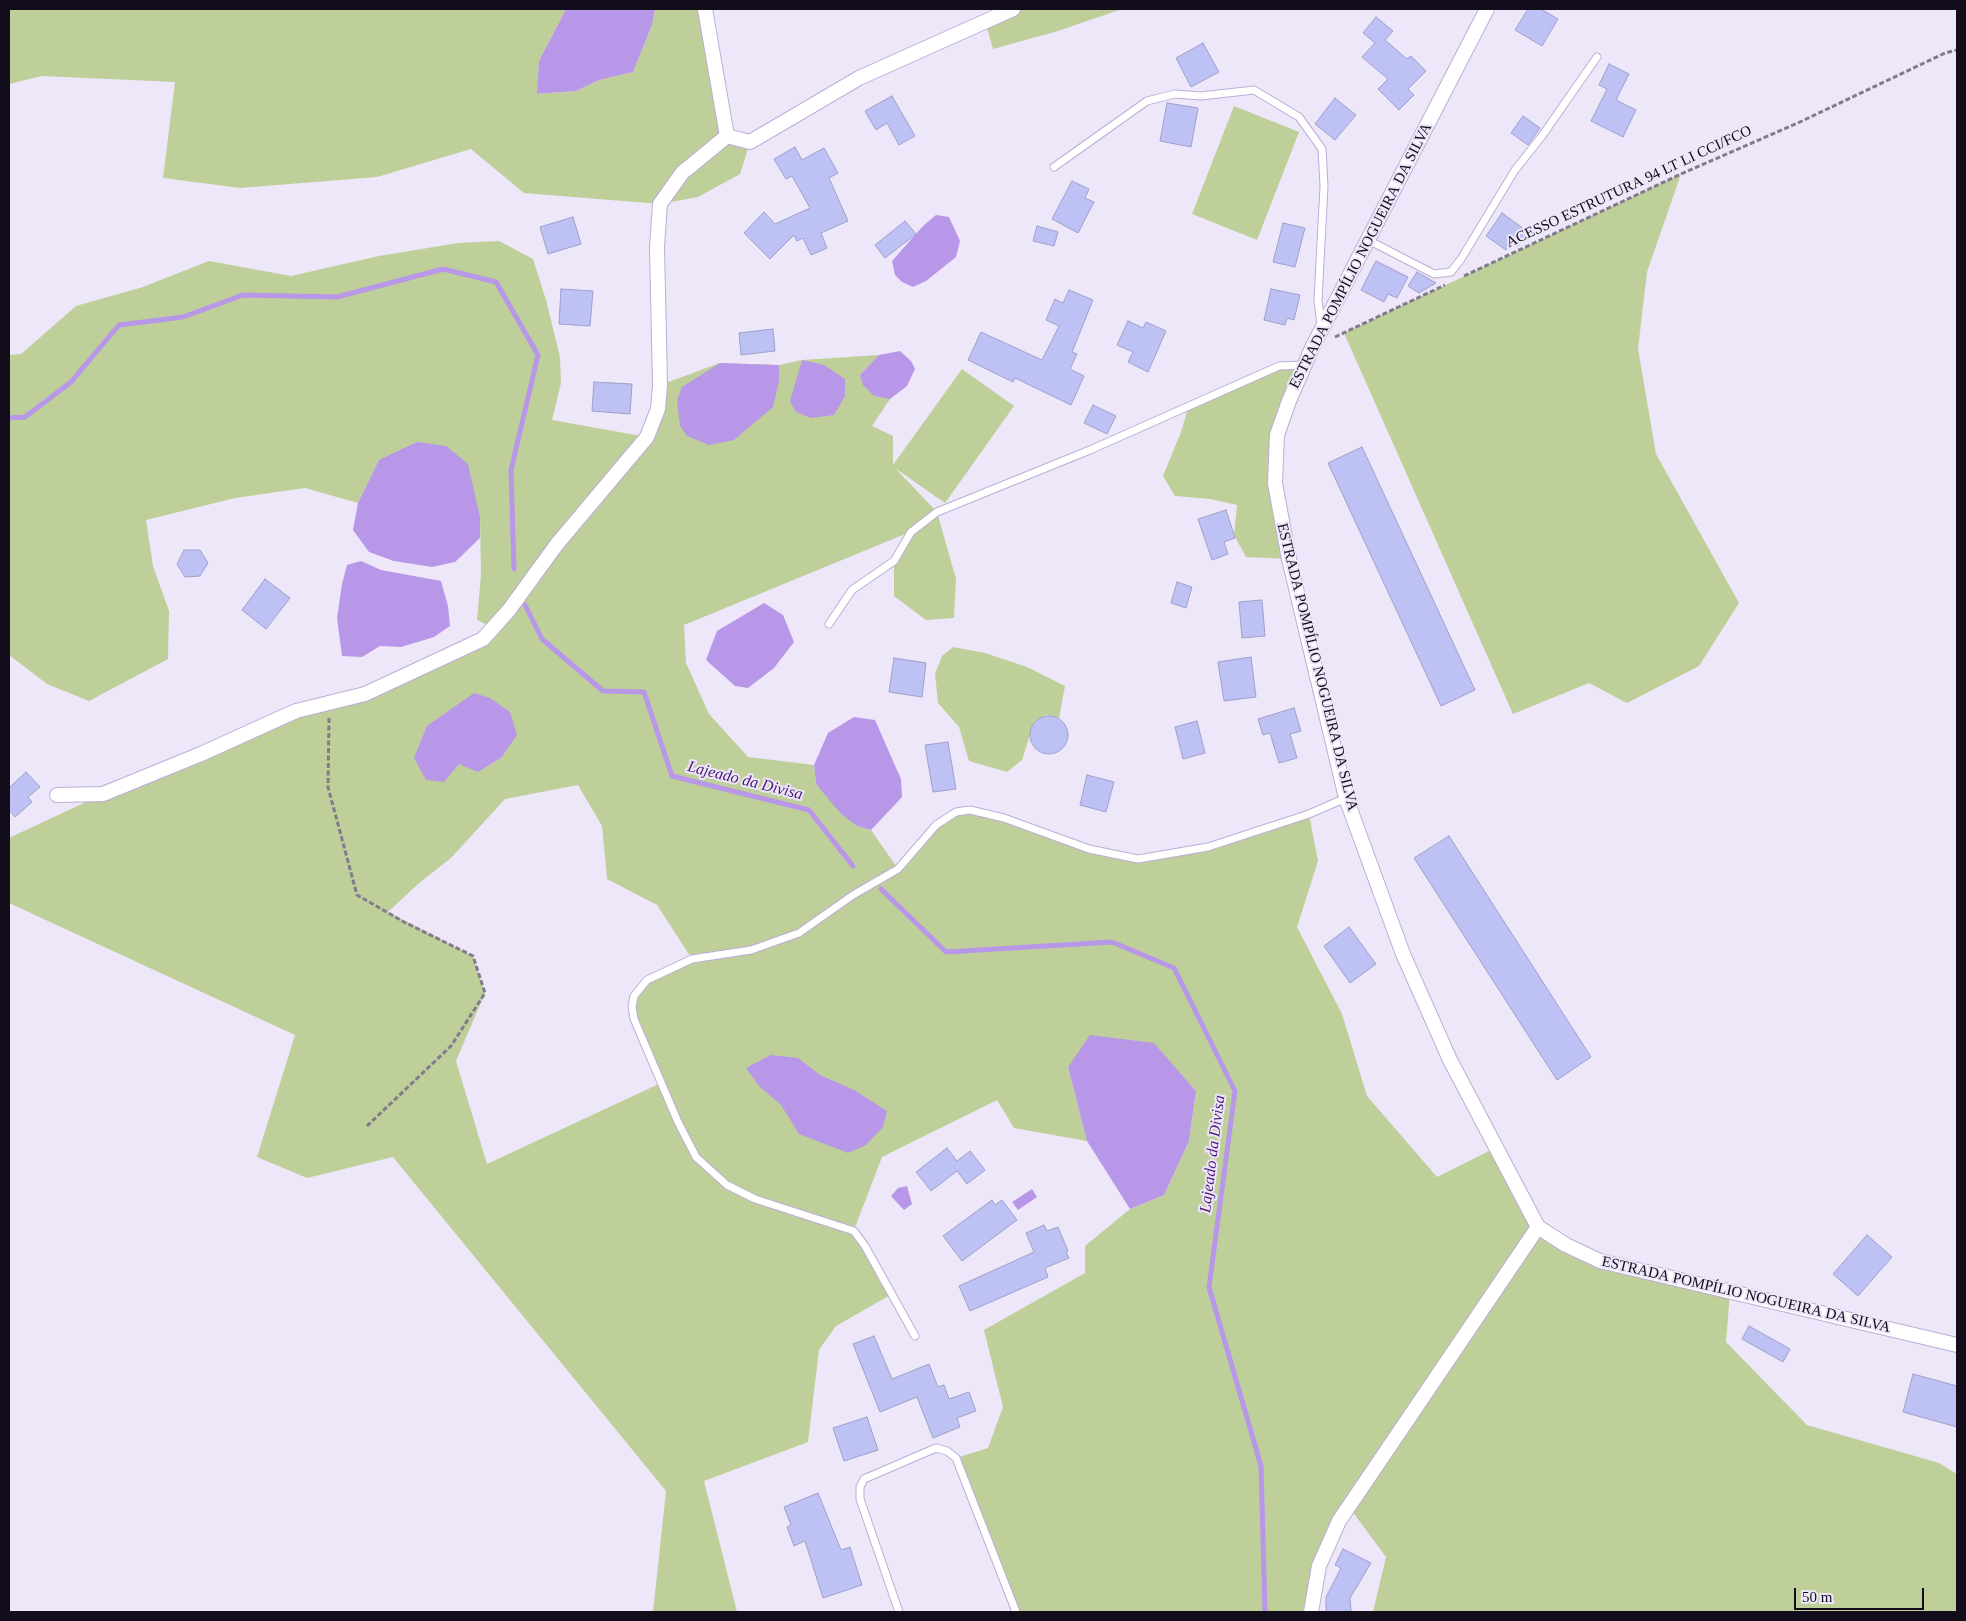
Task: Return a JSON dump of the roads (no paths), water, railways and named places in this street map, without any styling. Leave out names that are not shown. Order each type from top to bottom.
[{"type":"street","points":[[705,9],[727,136]]},
{"type":"street","points":[[727,136],[750,142],[859,78],[1013,9]]},
{"type":"street","name":"ESTRADA POMPÍLIO NOGUEIRA DA SILVA","points":[[1487,9],[1312,348],[1277,435],[1275,483],[1289,559],[1346,798],[1403,954],[1450,1060],[1538,1227],[1566,1245],[1600,1261],[1957,1345]]},
{"type":"street","points":[[58,795],[103,794],[201,754],[296,711],[365,694],[483,639],[509,610],[557,544],[647,437],[658,409],[660,386],[657,246],[660,204],[682,173],[727,136]]},
{"type":"street","points":[[1311,1612],[1319,1566],[1339,1521],[1538,1227]]},
{"type":"lane","points":[[1368,240],[1434,274],[1451,272],[1515,170],[1542,136],[1597,57]]},
{"type":"lane","points":[[1054,167],[1147,101],[1175,94],[1201,96],[1254,90],[1299,117],[1322,149],[1324,186],[1318,300],[1321,331]]},
{"type":"lane","points":[[829,624],[852,590],[894,561],[911,532],[937,512],[1090,450],[1279,366],[1305,366]]},
{"type":"lane","points":[[915,1336],[866,1246],[854,1230],[755,1199],[727,1185],[696,1157],[678,1122],[634,1019],[632,1007],[634,996],[647,980],[692,959],[751,950],[799,933],[853,895],[898,869],[936,825],[956,812],[970,810],[1004,818],[1089,849],[1138,859],[1208,847],[1309,814],[1346,798]]},
{"type":"lane","points":[[899,1612],[860,1499],[860,1487],[864,1479],[936,1448],[947,1451],[956,1458],[1016,1612]]},
{"type":"waterway","name":"Lajeado da Divisa","points":[[9,418],[25,417],[71,382],[119,325],[183,317],[243,295],[337,297],[443,269],[496,282],[538,355],[511,470],[514,569]]},
{"type":"waterway","name":"Lajeado da Divisa","points":[[525,605],[542,639],[603,691],[644,692],[672,776],[809,810],[853,866]]},
{"type":"waterway","name":"Lajeado da Divisa","points":[[881,889],[946,952],[1112,942],[1174,968],[1235,1091],[1209,1287],[1261,1466],[1265,1612]]}]
